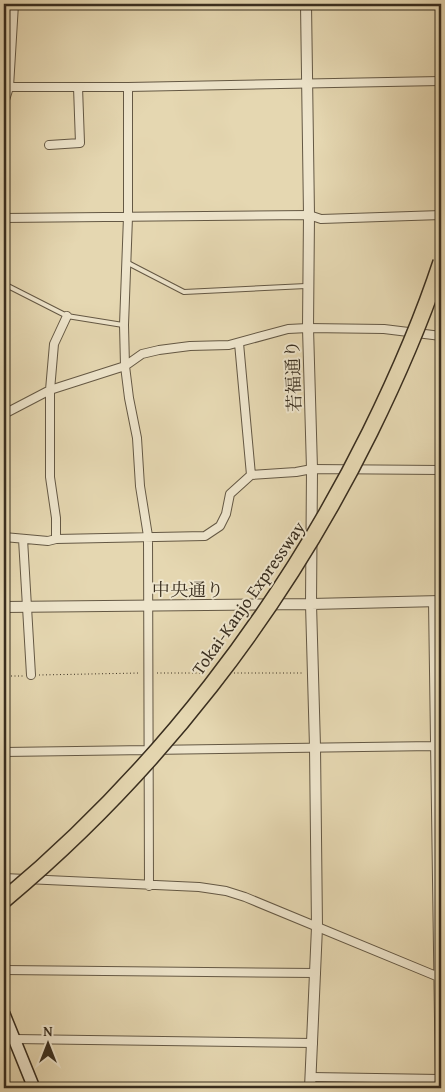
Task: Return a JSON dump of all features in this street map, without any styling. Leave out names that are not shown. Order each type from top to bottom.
[{"type":"highway","name":"Tokai-Kanjo Expressway","points":[[4,900],[72,840],[154,756],[216,679],[277,594],[318,530],[350,473],[408,350],[441,262]]},
{"type":"main road","points":[[4,1014],[34,1088]]},
{"type":"street","points":[[4,103],[7,87],[8,16],[14,4]]},
{"type":"street","name":"若福通り","points":[[306,4],[309,215],[308,328],[312,469],[311,604],[314,673],[317,926],[310,1088]]},
{"type":"street","points":[[7,87],[128,87],[441,81]]},
{"type":"street","points":[[49,145],[80,143],[78,87]]},
{"type":"street","points":[[128,87],[125,366],[137,438],[140,486],[148,536],[149,886]]},
{"type":"street","points":[[4,218],[309,215],[321,219],[441,215]]},
{"type":"street","points":[[56,539],[56,518],[50,477],[50,390],[54,344],[67,316]]},
{"type":"street","points":[[4,414],[50,390],[125,366],[142,354],[159,350],[190,346],[229,345],[288,329],[308,328],[384,329],[441,336]]},
{"type":"street","points":[[239,343],[250,475]]},
{"type":"street","points":[[4,537],[48,541],[56,539],[148,536],[205,536],[220,526],[226,514],[230,494],[250,475],[312,469],[441,470]]},
{"type":"street","points":[[24,539],[31,675]]},
{"type":"street","points":[[437,601],[435,746],[438,833],[440,1088]]},
{"type":"street","name":"中央通り","points":[[4,607],[437,601]]},
{"type":"street","points":[[4,752],[315,746],[435,746]]},
{"type":"street","points":[[4,878],[199,887],[226,891],[266,905],[440,977]]},
{"type":"street","points":[[4,970],[316,973]]},
{"type":"street","points":[[14,1039],[313,1043]]},
{"type":"street","points":[[311,1077],[440,1079]]},
{"type":"lane","points":[[126,262],[184,292],[308,286]]},
{"type":"lane","points":[[4,284],[67,316],[124,325]]},
{"type":"path","points":[[4,676],[206,673]]},
{"type":"path","points":[[226,673],[314,673]]}]
